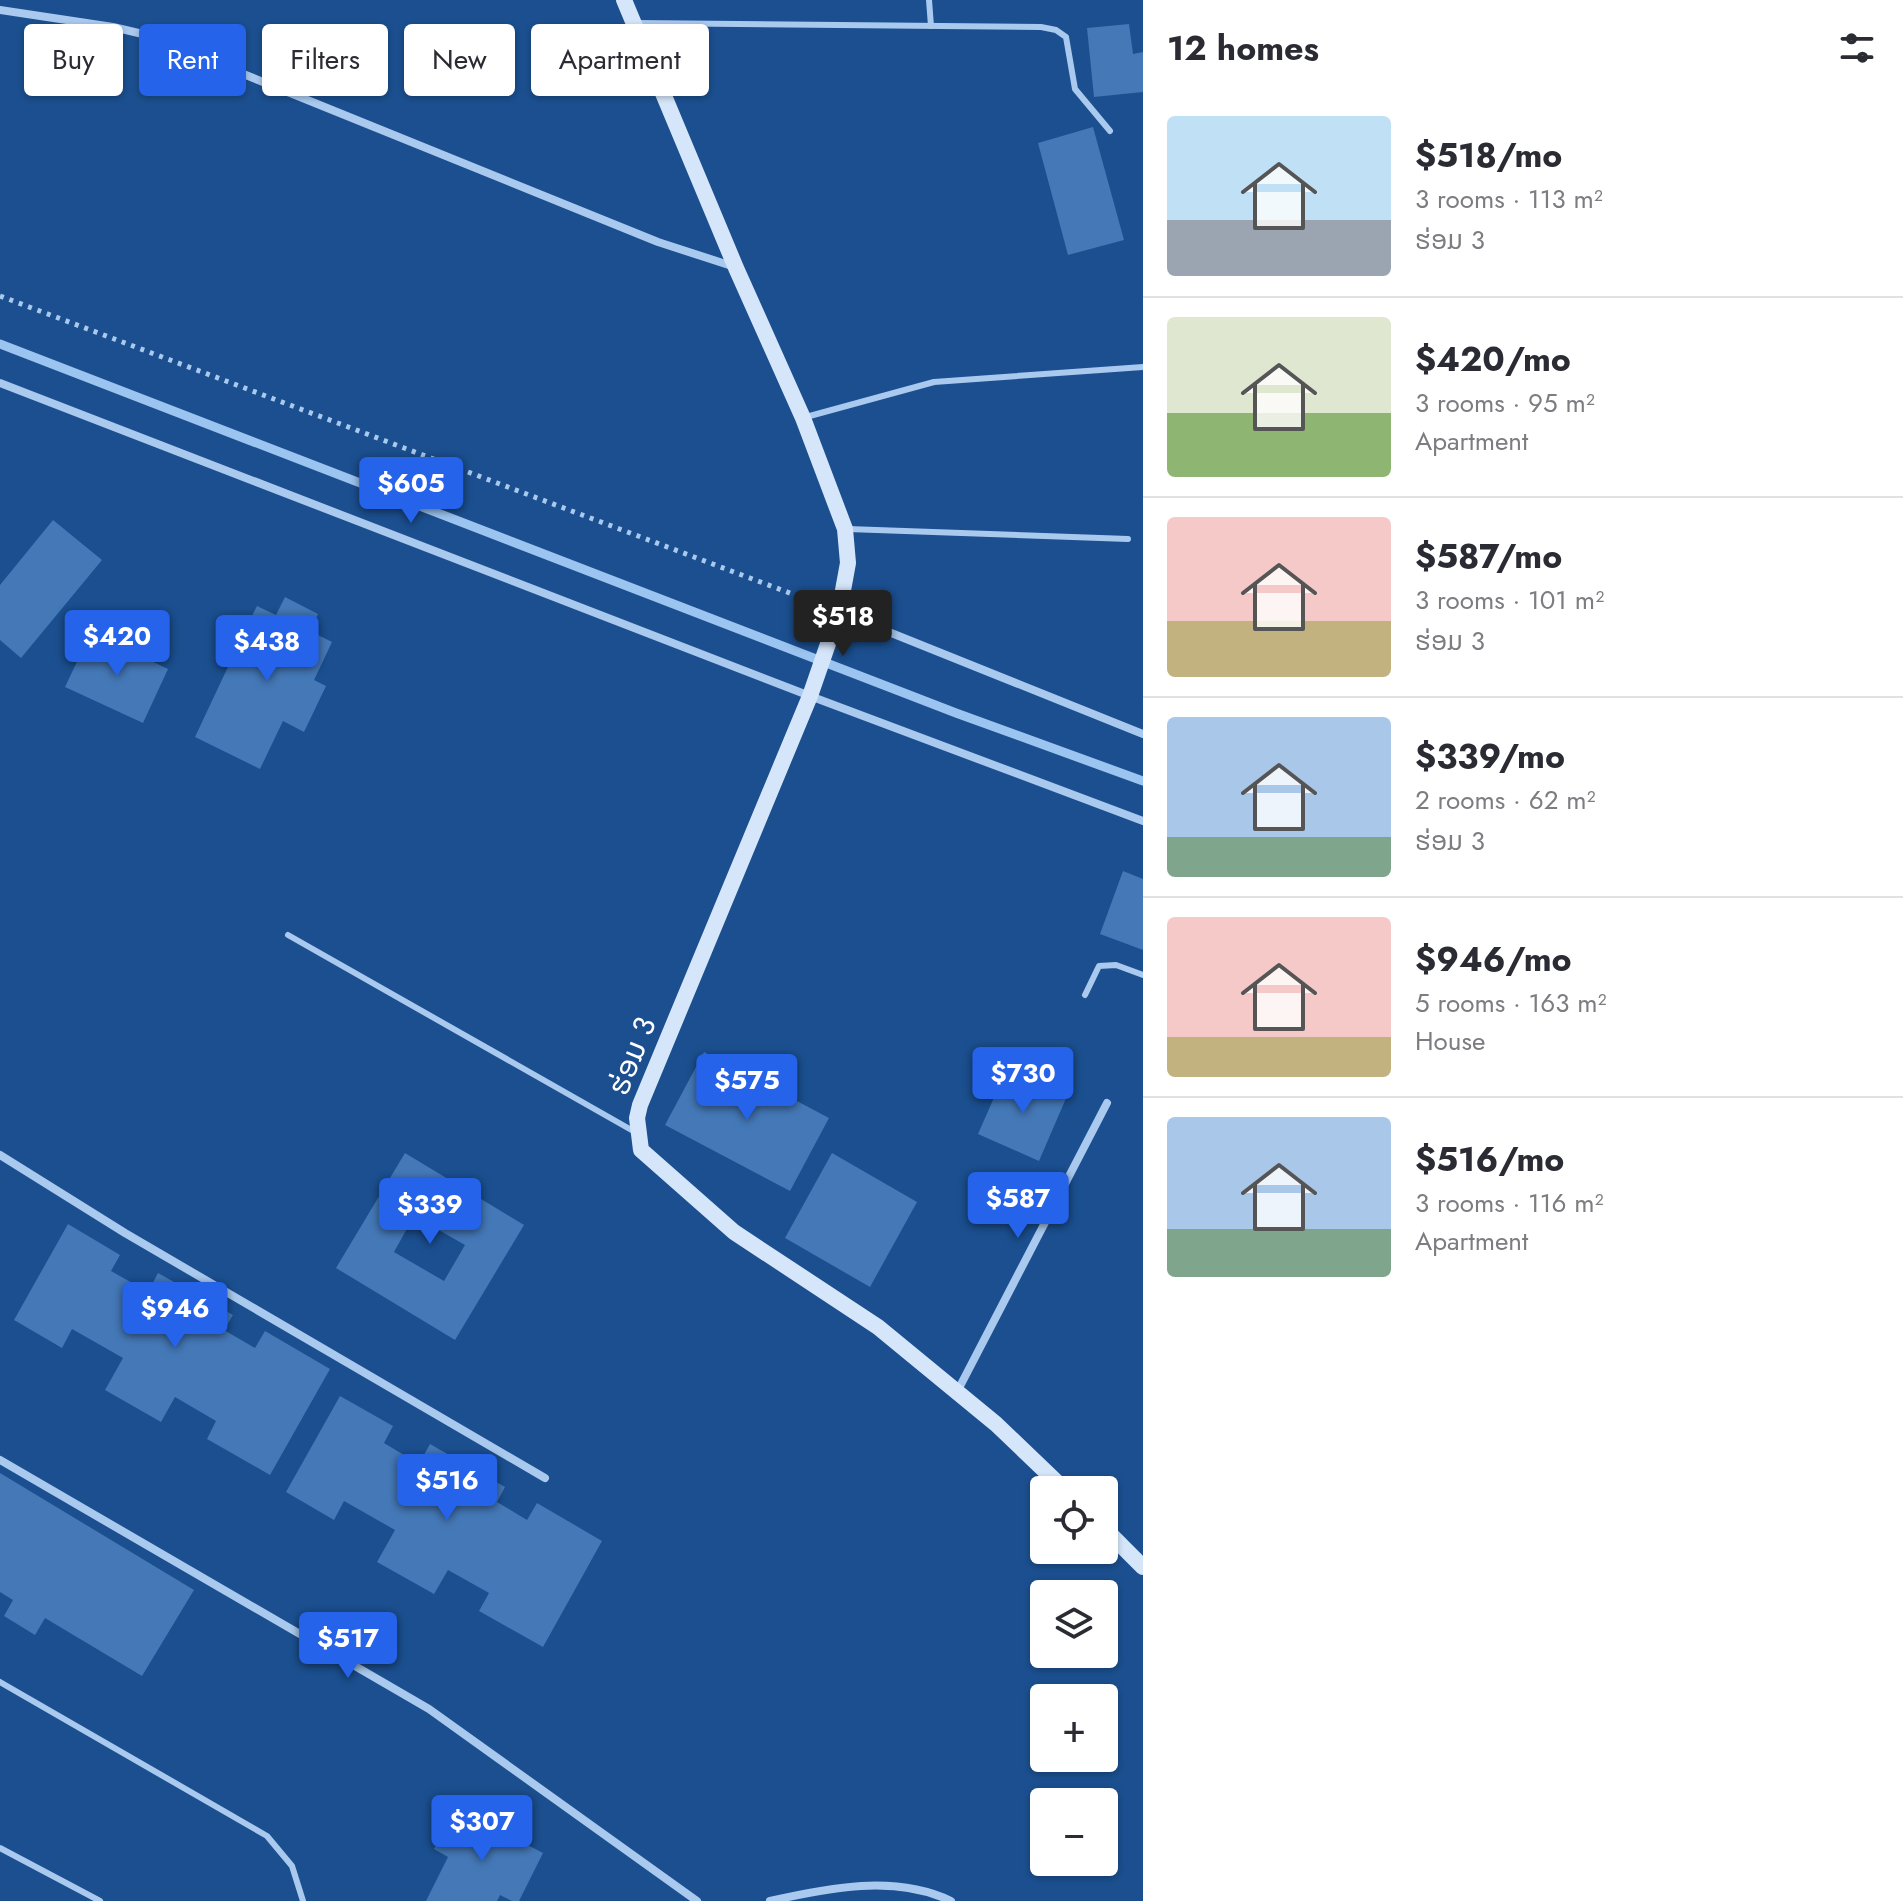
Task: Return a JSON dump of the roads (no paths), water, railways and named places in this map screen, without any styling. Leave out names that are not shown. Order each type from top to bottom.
[{"type":"street","name":"ຮ່ອມ 3","points":[[624,0],[736,268],[803,418],[845,529],[848,563],[836,616],[811,689],[640,1105],[637,1118],[641,1150],[734,1232],[878,1327],[996,1424],[1050,1476]]},
{"type":"street","points":[[0,10],[147,35],[658,242],[736,268]]},
{"type":"street","points":[[0,383],[811,689],[1143,821]]},
{"type":"street","points":[[836,616],[1143,734]]},
{"type":"street","points":[[957,1392],[1107,1103]]},
{"type":"street","points":[[0,1155],[125,1233],[545,1478]]},
{"type":"street","points":[[0,1460],[429,1709],[697,1901]]},
{"type":"street","points":[[1118,1542],[1143,1567]]},
{"type":"street","points":[[770,1901],[819,1890],[893,1885],[951,1901]]},
{"type":"lane","points":[[929,0],[931,26]]},
{"type":"lane","points":[[632,23],[1041,27],[1056,30],[1066,37],[1075,89],[1110,131]]},
{"type":"lane","points":[[803,418],[934,382],[1143,367]]},
{"type":"lane","points":[[845,529],[1128,539]]},
{"type":"lane","points":[[288,935],[638,1134]]},
{"type":"lane","points":[[1085,995],[1099,966],[1116,965],[1143,975]]},
{"type":"lane","points":[[0,1682],[267,1836],[292,1866],[303,1901]]},
{"type":"lane","points":[[0,1848],[100,1901]]},
{"type":"waterway","points":[[0,344],[956,713],[1143,781]]}]
